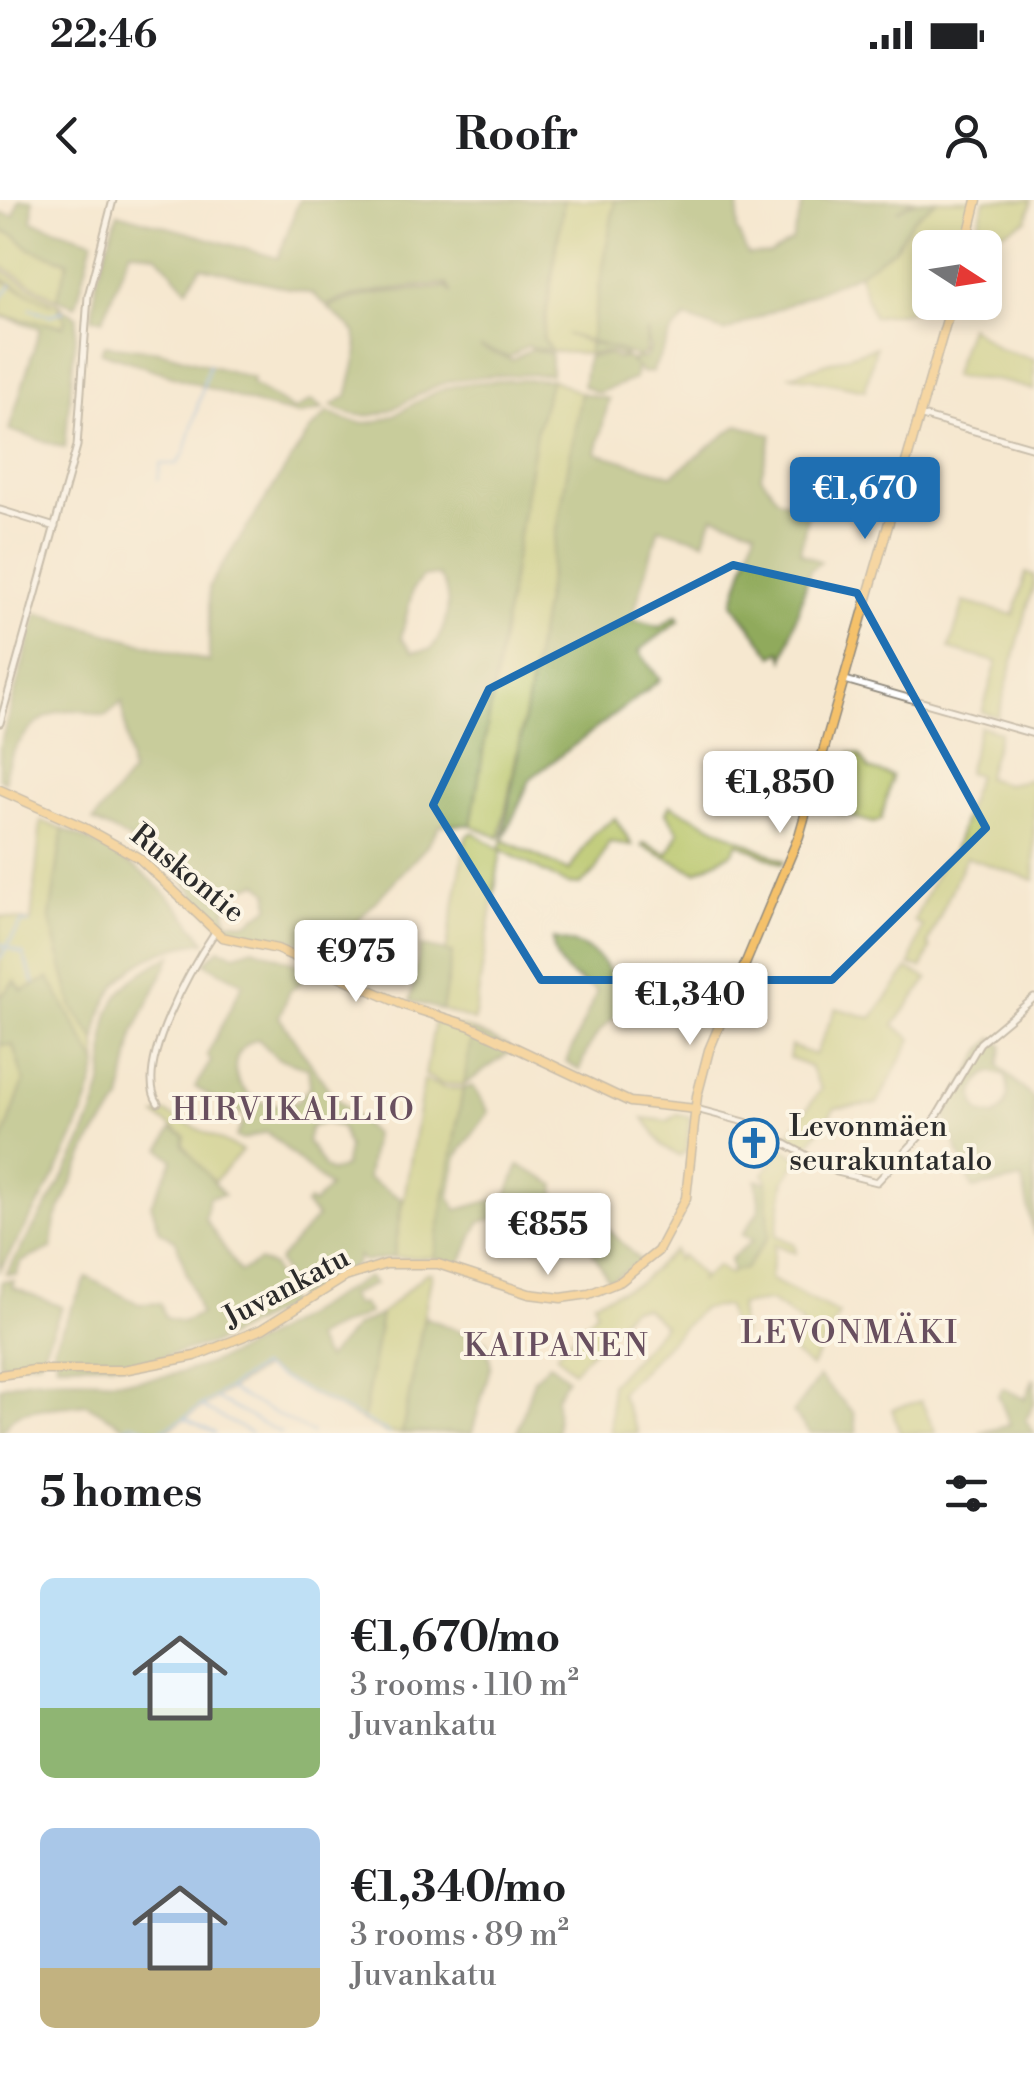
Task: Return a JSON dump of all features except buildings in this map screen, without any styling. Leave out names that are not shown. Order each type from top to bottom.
[{"type":"main road","points":[[970,230],[977,200]]},
{"type":"main road","name":"Juvankatu","points":[[0,1376],[33,1370],[122,1370],[195,1356],[262,1330],[346,1277],[400,1262],[442,1265],[552,1298],[603,1289],[642,1267],[672,1231],[688,1185],[696,1109],[717,1028],[794,853],[947,320]]},
{"type":"main road","name":"Ruskontie","points":[[0,790],[84,827],[139,858],[216,932],[289,953],[404,1006],[470,1026],[626,1098],[696,1109]]},
{"type":"street","points":[[0,723],[79,434],[86,310],[113,200]]},
{"type":"street","points":[[922,416],[1034,448]]},
{"type":"street","points":[[0,510],[56,527]]},
{"type":"street","points":[[845,680],[1034,734]]},
{"type":"street","points":[[158,1103],[151,1088],[160,1038],[216,932]]},
{"type":"street","points":[[696,1109],[745,1122],[835,1172],[877,1182],[930,1126],[980,1043],[1034,998]]},
{"type":"highlighted area","points":[[733,565],[857,593],[986,828],[832,980],[541,980],[433,805],[489,689]]},
{"type":"green space","points":[[19,200],[33,200],[32,221],[93,240],[76,306],[57,299],[68,261],[30,249],[16,236],[0,230],[0,213],[14,216]]},
{"type":"green space","points":[[299,200],[564,200],[544,325],[543,338],[551,351],[527,346],[509,357],[480,347],[512,360],[532,349],[551,354],[551,374],[460,379],[379,414],[349,414],[331,406],[347,396],[358,351],[355,332],[328,308],[386,293],[446,287],[452,293],[447,284],[367,293],[327,306],[313,294],[201,267],[187,289],[157,255],[130,250],[103,319],[92,318],[97,278],[118,213],[278,258]]},
{"type":"green space","points":[[564,200],[615,200],[590,341],[566,334],[590,343],[588,354],[551,351],[543,338]]},
{"type":"green space","points":[[615,200],[739,200],[737,230],[748,255],[770,254],[792,241],[804,200],[913,200],[897,211],[916,201],[937,200],[913,219],[895,248],[858,274],[725,332],[686,318],[671,334],[652,372],[643,373],[636,367],[635,379],[598,393],[583,386],[587,357],[627,358],[610,352],[588,354],[590,343],[610,348],[590,341]],"holes":[[[647,331],[650,350],[645,358],[632,359],[634,365],[621,351],[638,357],[646,352]]]},
{"type":"green space","points":[[936,200],[973,200],[966,230],[912,230],[912,311],[873,317],[858,273],[895,248],[913,219]]},
{"type":"green space","points":[[985,200],[1032,200],[1027,220],[1002,232],[977,230]]},
{"type":"green space","points":[[0,230],[16,236],[30,249],[68,262],[57,299],[0,265]]},
{"type":"green space","points":[[0,269],[62,306],[58,312],[65,317],[65,325],[36,325],[0,315],[0,280],[53,305],[0,277]]},
{"type":"green space","points":[[58,306],[77,316],[65,448],[9,430],[40,328],[0,316],[64,326],[66,320]]},
{"type":"green space","points":[[969,326],[999,349],[1034,359],[1034,390],[998,380],[952,377]]},
{"type":"green space","points":[[104,345],[160,351],[253,378],[252,384],[294,410],[312,400],[324,409],[298,415],[262,406],[101,352]]},
{"type":"green space","points":[[876,347],[865,390],[791,375]]},
{"type":"green space","points":[[551,379],[581,393],[542,628],[500,838],[471,825],[536,432]]},
{"type":"green space","points":[[551,379],[536,432],[471,825],[440,825],[426,847],[323,958],[291,940],[250,936],[227,929],[163,861],[93,821],[131,774],[122,702],[105,716],[72,710],[48,716],[17,745],[5,782],[0,779],[0,746],[37,613],[209,662],[209,586],[309,432],[328,412],[365,423],[395,414],[458,385]],"holes":[[[438,575],[446,593],[445,622],[431,649],[413,652],[401,638],[413,589],[422,577]],[[258,883],[269,892],[269,907],[247,923],[227,921],[225,910],[232,892]]]},
{"type":"green space","points":[[581,393],[609,399],[596,453],[672,475],[738,425],[772,435],[761,476],[778,499],[809,508],[800,552],[821,562],[810,570],[784,659],[781,651],[773,656],[733,603],[756,529],[713,516],[704,541],[659,528],[632,619],[660,627],[677,615],[679,621],[639,651],[660,680],[531,778],[503,840]]},
{"type":"green space","points":[[1026,573],[1034,575],[1034,583],[998,717],[982,712],[997,662],[949,649],[964,602],[1014,615]]},
{"type":"green space","points":[[980,726],[1000,732],[986,778],[1006,784],[1034,779],[1034,880],[966,857],[928,943],[930,949],[922,968],[910,965],[922,926],[914,921],[940,865],[954,851],[977,775],[967,772]]},
{"type":"green space","points":[[850,753],[860,755],[869,769],[892,776],[881,820],[873,823],[834,812]]},
{"type":"green space","points":[[670,805],[784,861],[782,864],[738,843],[733,852],[696,872],[642,846],[644,843],[668,854],[679,832],[666,813]]},
{"type":"green space","points":[[615,818],[632,845],[609,842],[595,872],[580,885],[567,884],[501,850],[474,1021],[442,1010],[452,953],[446,952],[466,837],[473,832],[500,849],[503,840],[569,871],[593,834]]},
{"type":"green space","points":[[41,821],[63,829],[50,919],[73,1008],[96,1041],[98,1066],[49,979],[22,991],[14,981],[0,998],[0,916],[31,922]]},
{"type":"green space","points":[[63,829],[108,850],[143,874],[175,903],[205,942],[164,951],[131,970],[108,1000],[96,1041],[73,1008],[50,919]]},
{"type":"green space","points":[[553,939],[579,945],[597,956],[624,995],[645,980],[658,1000],[653,1016],[636,1012],[632,1006],[606,1024],[593,1040],[580,1070],[566,1062],[597,991],[561,965]]},
{"type":"green space","points":[[420,946],[452,953],[442,1010],[410,1001]]},
{"type":"green space","points":[[253,948],[301,965],[305,979],[290,991],[279,1017],[332,1094],[374,1134],[367,1178],[402,1199],[394,1257],[364,1262],[358,1256],[356,1265],[298,1301],[278,1261],[317,1217],[305,1205],[309,1201],[313,1204],[329,1187],[267,1132],[242,1140],[236,1137],[245,1117],[195,1087],[211,1061],[207,1055],[243,983],[204,963],[219,949],[235,954]],"holes":[[[258,1039],[277,1058],[308,1068],[310,1086],[298,1101],[279,1105],[263,1102],[249,1095],[240,1084],[237,1059],[244,1047]],[[325,1123],[341,1127],[348,1148],[344,1167],[331,1172],[307,1141],[311,1127]]]},
{"type":"green space","points":[[172,955],[134,1032],[121,1101],[91,1141],[55,1221],[52,1248],[21,1262],[16,1275],[6,1274],[84,1137],[101,1088],[106,1025],[113,1004],[131,981]]},
{"type":"green space","points":[[908,969],[928,979],[894,1025],[912,1039],[877,1104],[835,1108],[806,1149],[786,1138],[821,1089],[810,1067],[789,1058],[791,1046],[815,1055],[836,1008],[872,1018]]},
{"type":"green space","points":[[49,978],[98,1066],[70,1146],[0,1270],[0,1149],[24,1081],[13,1045],[0,1044],[0,998],[15,981],[22,991]]},
{"type":"green space","points":[[435,1020],[472,1030],[464,1085],[441,1084],[425,1075]]},
{"type":"green space","points":[[472,1030],[507,1046],[510,1052],[464,1085]]},
{"type":"green space","points":[[994,1038],[1003,1046],[999,1066],[1034,1099],[1034,1236],[1022,1179],[973,1189],[945,1117],[983,1049]],"holes":[[[991,1072],[1005,1075],[1008,1092],[1003,1108],[994,1116],[980,1113],[974,1096],[977,1085]]]},
{"type":"green space","points":[[0,1044],[13,1045],[24,1081],[0,1149]]},
{"type":"green space","points":[[424,1080],[444,1088],[463,1089],[434,1258],[394,1257]]},
{"type":"green space","points":[[473,1086],[489,1112],[457,1156],[450,1197],[457,1210],[507,1196],[519,1165],[556,1185],[553,1211],[603,1224],[641,1261],[609,1281],[585,1238],[544,1227],[538,1248],[528,1247],[529,1224],[505,1216],[480,1222],[460,1264],[434,1258],[463,1089]]},
{"type":"green space","points":[[164,1112],[242,1151],[212,1184],[183,1145],[185,1136],[156,1116]]},
{"type":"green space","points":[[677,1114],[690,1117],[687,1151],[679,1156],[662,1145],[644,1118],[668,1121]]},
{"type":"green space","points":[[172,1129],[185,1136],[183,1145],[224,1195],[209,1197],[205,1219],[240,1272],[259,1261],[272,1265],[289,1305],[215,1343],[139,1363],[57,1364],[53,1347],[87,1277],[139,1304],[160,1303],[166,1318],[182,1322],[200,1314],[176,1241],[160,1231],[151,1204],[173,1160],[161,1149]]},
{"type":"green space","points":[[782,1147],[799,1158],[785,1180],[776,1235],[795,1244],[796,1253],[775,1244],[770,1279],[839,1314],[811,1367],[793,1353],[802,1323],[770,1301],[739,1305],[742,1335],[733,1336],[726,1306],[701,1309],[620,1393],[638,1433],[611,1433],[611,1384],[664,1325],[645,1308],[631,1308],[573,1371],[556,1354],[596,1312],[594,1301],[639,1283],[674,1250],[677,1260],[681,1255],[702,1276],[699,1282],[717,1266],[729,1274],[739,1267],[757,1232],[767,1179],[764,1174]]},
{"type":"green space","points":[[756,1180],[767,1182],[769,1236],[745,1269],[732,1271],[730,1259],[753,1240],[742,1235],[760,1209]]},
{"type":"green space","points":[[426,1273],[432,1273],[402,1433],[387,1433],[363,1421],[381,1314]]},
{"type":"green space","points":[[368,1277],[375,1284],[349,1295],[355,1305],[362,1304],[369,1313],[314,1339],[326,1359],[356,1326],[381,1314],[363,1421],[263,1368],[162,1433],[135,1425],[128,1428],[86,1404],[21,1413],[0,1433],[0,1387],[38,1379],[141,1380],[190,1370],[269,1336]]},
{"type":"green space","points":[[2,1281],[14,1281],[12,1287],[62,1307],[40,1360],[0,1364]]},
{"type":"green space","points":[[424,1317],[486,1341],[491,1365],[472,1433],[402,1433]]},
{"type":"green space","points":[[549,1363],[567,1378],[556,1397],[557,1433],[517,1433],[534,1379]]},
{"type":"green space","points":[[819,1377],[854,1413],[857,1433],[810,1433],[793,1413]]},
{"type":"green space","points":[[1034,1378],[1034,1403],[1026,1420],[1034,1433],[979,1433],[1010,1425],[998,1395],[1003,1388],[1025,1399]]},
{"type":"green space","points":[[921,1401],[936,1433],[900,1433],[892,1409]]},
{"type":"waterway","points":[[0,299],[12,285]]},
{"type":"waterway","points":[[31,309],[50,315],[63,311]]},
{"type":"waterway","points":[[158,479],[161,464],[177,464],[185,452],[209,365]]},
{"type":"waterway","points":[[0,958],[22,922],[29,923]]},
{"type":"waterway","points":[[0,944],[23,954],[34,983]]},
{"type":"waterway","points":[[184,1418],[260,1367],[389,1433]]},
{"type":"waterway","points":[[230,1390],[312,1433]]},
{"type":"waterway","points":[[216,1399],[281,1433]]},
{"type":"waterway","points":[[200,1406],[251,1433]]},
{"type":"waterway","points":[[119,1433],[132,1423],[155,1433],[185,1418],[215,1433]]},
{"type":"waterway","points":[[126,1428],[136,1433]]},
{"type":"place","name":"Levonmäen seurakuntatalo","points":[[754,1143]]},
{"type":"district","name":"HIRVIKALLIO","points":[[294,1109]]},
{"type":"district","name":"LEVONMÄKI","points":[[850,1332]]},
{"type":"district","name":"KAIPANEN","points":[[557,1345]]}]
